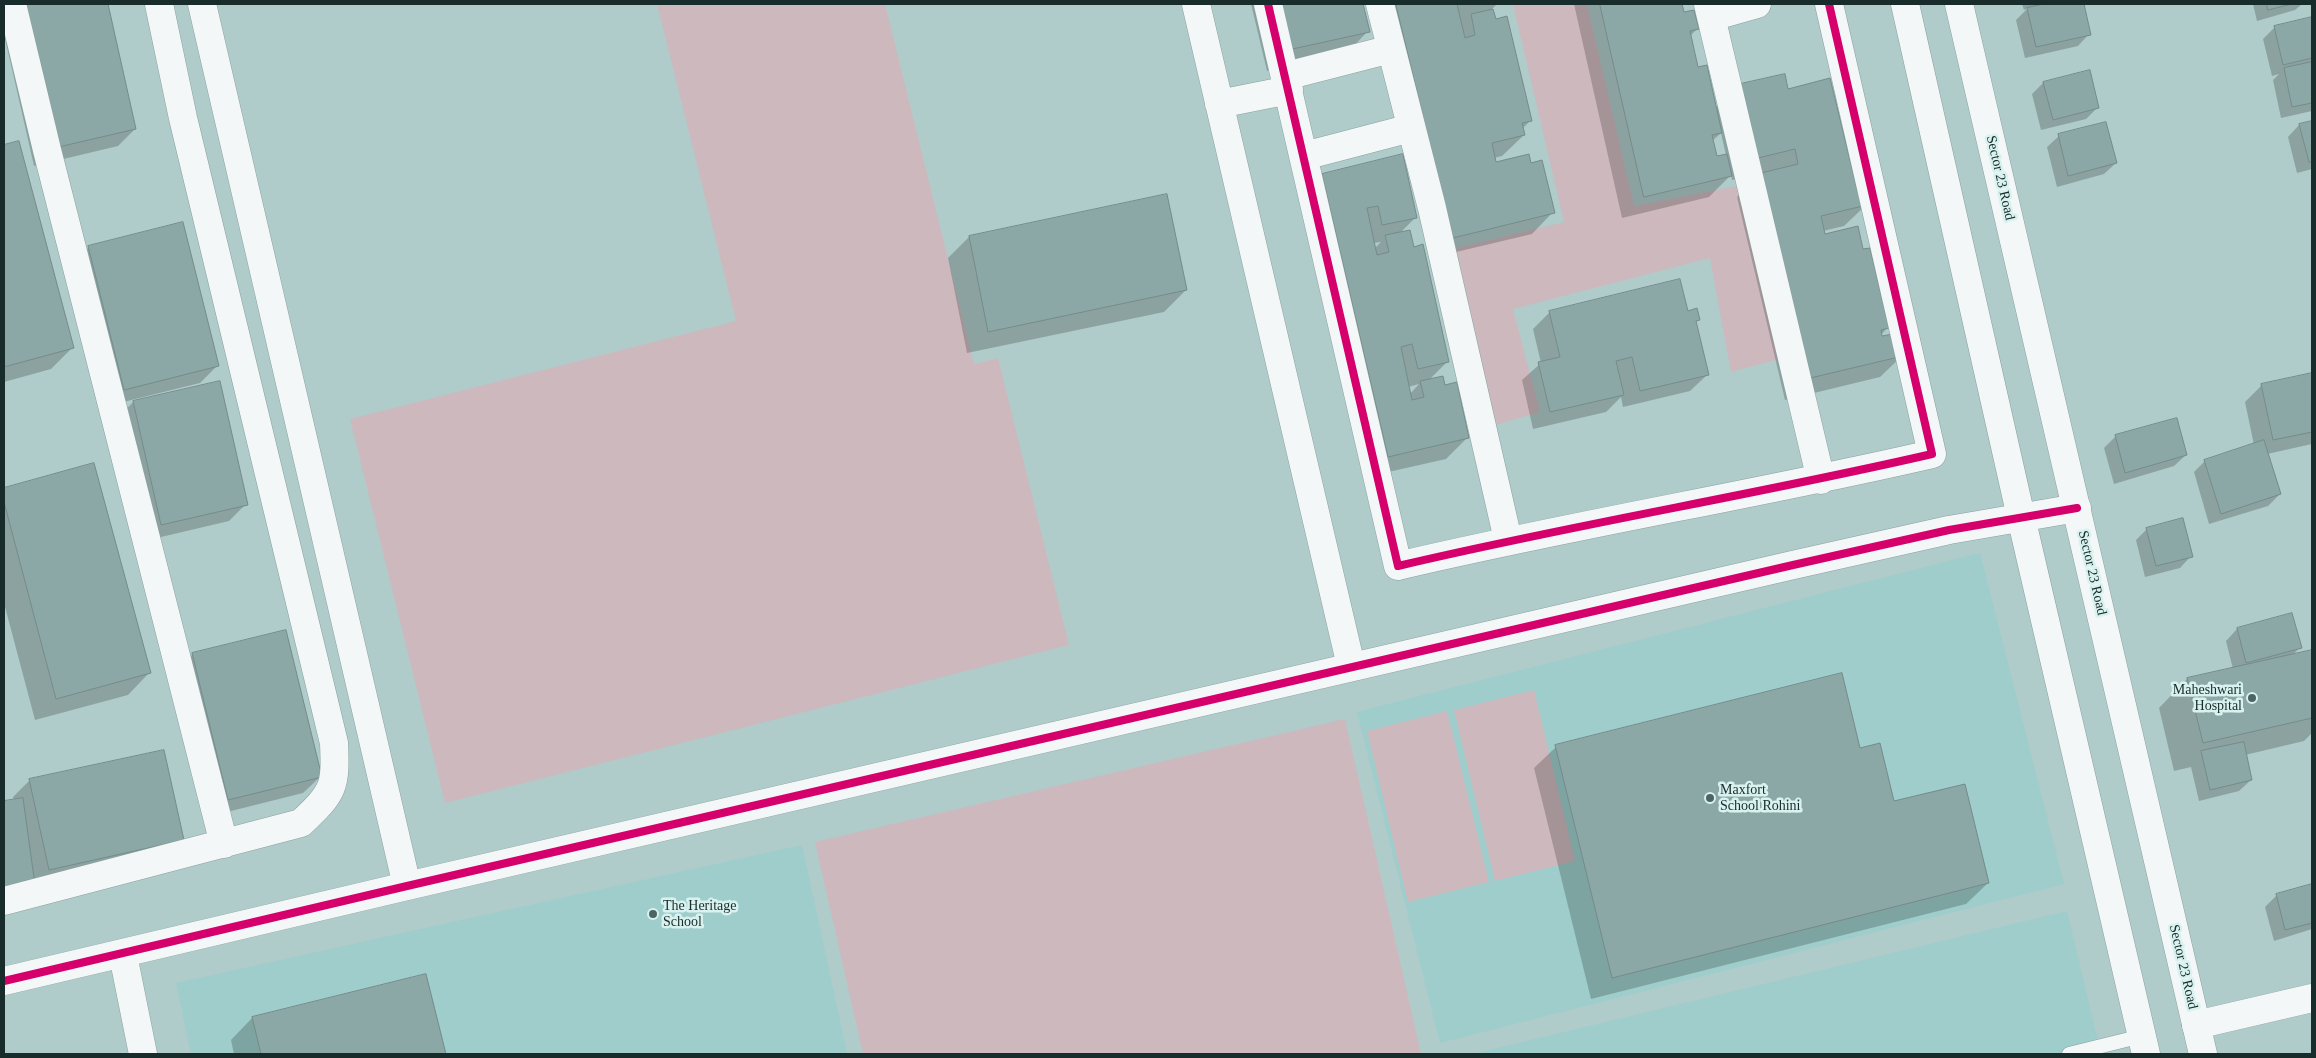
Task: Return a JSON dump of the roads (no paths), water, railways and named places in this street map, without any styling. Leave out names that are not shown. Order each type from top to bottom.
[{"type":"street","points":[[12,4],[47,150],[224,844]]},
{"type":"street","points":[[4,901],[301,822],[326,800],[335,774],[334,743],[183,118],[159,4]]},
{"type":"street","points":[[202,4],[407,886]]},
{"type":"street","points":[[1196,4],[1351,666]]},
{"type":"street","points":[[1268,4],[1288,83],[1398,566],[1508,540],[1821,480],[1932,454],[1829,4]]},
{"type":"street","points":[[1380,4],[1432,208],[1508,540]]},
{"type":"street","points":[[1757,4],[1710,10],[1821,480]]},
{"type":"street","points":[[1906,4],[2021,517],[2144,1045]]},
{"type":"street","name":"Sector 23 Road","points":[[1959,4],[2203,1054]]},
{"type":"street","points":[[1219,104],[1391,49]]},
{"type":"street","points":[[1304,156],[1411,128]]},
{"type":"street","points":[[4,982],[1351,666],[1527,628],[1793,565],[2021,517],[2077,508]]},
{"type":"street","points":[[123,955],[143,1054]]},
{"type":"street","points":[[2196,1025],[2312,998]]},
{"type":"lane","points":[[2069,1054],[2144,1045]]},
{"type":"place","name":"Maheshwari Hospital","points":[[2252,698]]},
{"type":"place","name":"Maxfort School Rohini","points":[[1710,798]]},
{"type":"place","name":"The Heritage School","points":[[653,914]]}]
